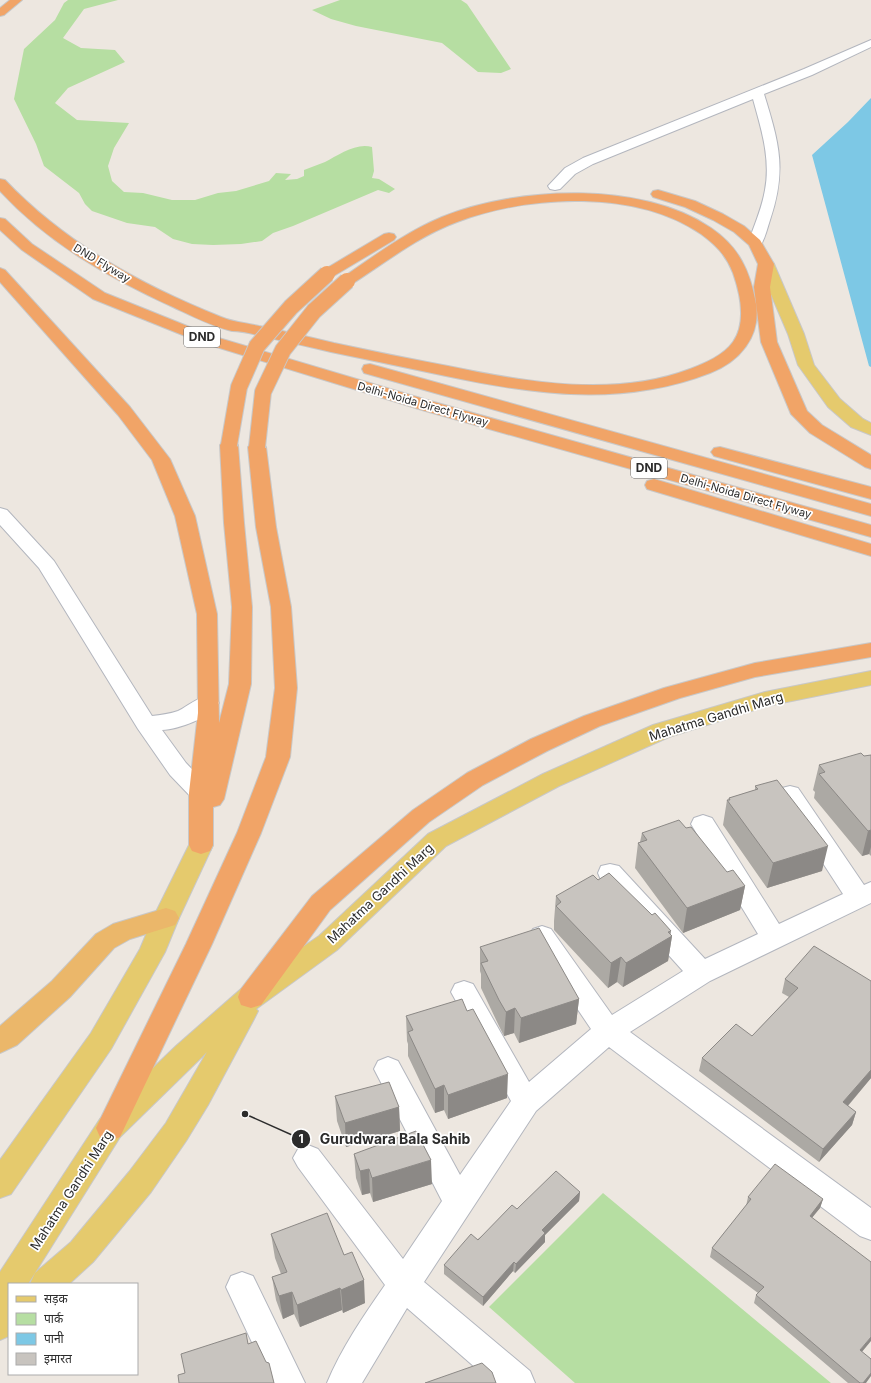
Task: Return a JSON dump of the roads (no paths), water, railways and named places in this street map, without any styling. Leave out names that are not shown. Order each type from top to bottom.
[{"type":"highway","points":[[0,13],[17,0]]},
{"type":"highway","name":"DND Flyway","points":[[0,183],[18,203],[66,242],[117,274],[219,322]]},
{"type":"highway","points":[[201,845],[240,684],[242,606],[234,523],[230,446],[239,387],[257,346],[290,307],[327,274],[401,231],[455,206],[474,199],[509,191],[555,186],[580,185],[643,191],[690,204],[718,217],[739,228],[755,243],[766,264],[762,287],[769,342],[800,414],[816,429],[871,463]]},
{"type":"highway","points":[[110,1128],[199,944],[249,833],[278,757],[286,688],[281,607],[266,527],[257,447],[263,392],[283,350],[314,311],[347,282],[404,242],[450,219],[469,213],[502,204],[560,198],[610,198],[631,201],[670,213],[704,230],[720,242],[730,253],[744,278],[750,314],[742,342],[726,357],[696,373],[640,385],[579,390],[530,387],[362,354],[219,322]]},
{"type":"highway","name":"Delhi-Noida Direct Flyway","points":[[0,222],[27,247],[99,296],[206,338],[428,406],[871,531]]},
{"type":"highway","points":[[0,273],[124,411],[161,459],[185,516],[207,614],[209,713],[201,793],[201,845]]},
{"type":"highway","name":"Delhi-Noida Direct Flyway","points":[[219,322],[439,388],[871,510]]},
{"type":"highway","points":[[362,354],[871,493]]},
{"type":"highway","points":[[304,368],[370,401],[871,550]]},
{"type":"highway","points":[[251,997],[321,903],[421,816],[475,779],[539,745],[592,721],[672,693],[755,670],[871,650]]},
{"type":"highway","points":[[0,1041],[7,1037],[61,989],[105,941],[122,931],[166,918]]},
{"type":"main road","points":[[766,264],[796,334],[806,366],[834,403],[857,423],[871,430]]},
{"type":"main road","name":"Mahatma Gandhi Marg","points":[[10,1283],[110,1128],[186,1054],[251,997],[328,943],[437,840],[551,780],[661,731],[765,699],[871,678]]},
{"type":"main road","points":[[0,1184],[102,1040],[152,952],[166,918],[201,845]]},
{"type":"main road","points":[[47,1283],[82,1252],[140,1182],[176,1132],[198,1096],[251,997]]},
{"type":"main road","name":"Mahatma Gandhi Marg","points":[[0,1299],[8,1287]]},
{"type":"main road","points":[[0,1324],[8,1317]]},
{"type":"street","points":[[555,186],[570,171],[588,161],[808,72],[871,43]]},
{"type":"street","points":[[755,243],[772,189],[773,170],[768,129],[757,93]]},
{"type":"street","points":[[0,514],[47,565],[146,724],[178,769],[201,793]]},
{"type":"street","points":[[146,724],[169,722],[186,716],[208,703]]},
{"type":"street","points":[[344,1383],[403,1284],[460,1203],[526,1102],[608,1031],[701,973],[865,895],[790,794]]},
{"type":"street","points":[[703,824],[774,938]]},
{"type":"street","points":[[610,873],[701,973]]},
{"type":"street","points":[[542,936],[608,1031],[871,1226]]},
{"type":"street","points":[[464,992],[526,1102]]},
{"type":"street","points":[[388,1069],[460,1203]]},
{"type":"street","points":[[308,1158],[403,1284],[518,1383]]},
{"type":"street","points":[[242,1287],[288,1383]]},
{"type":"water","points":[[871,98],[871,367],[869,366],[812,155],[848,122]]},
{"type":"place","name":"Gurudwara Bala Sahib","points":[[245,1114]]}]
